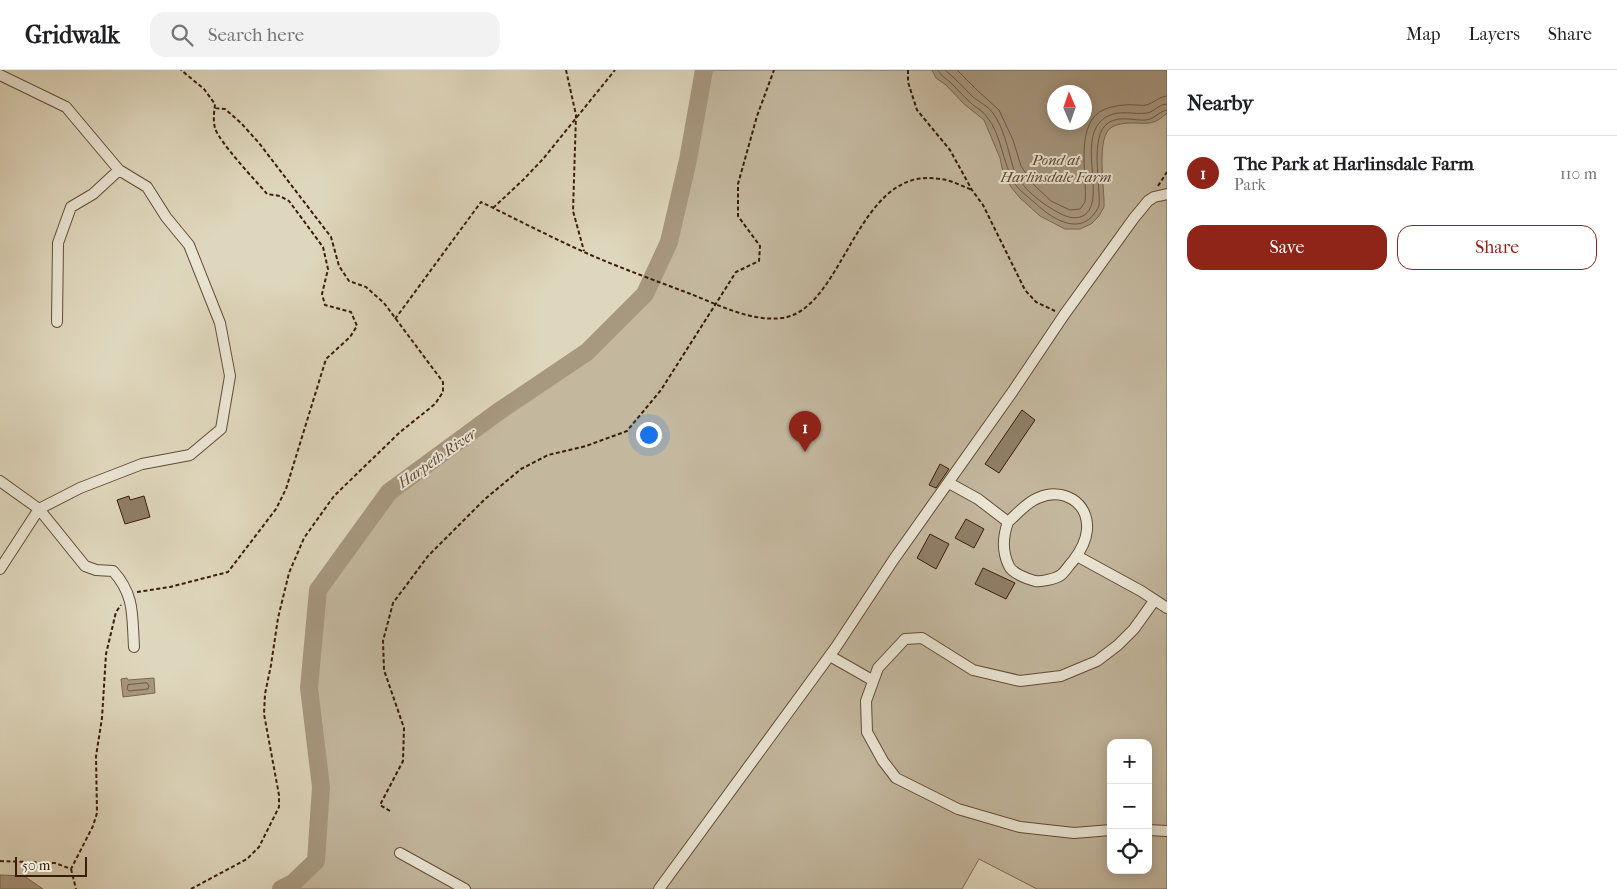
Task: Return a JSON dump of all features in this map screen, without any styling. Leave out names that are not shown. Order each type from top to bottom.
[{"type":"street","points":[[0,75],[66,108],[119,170],[147,187],[166,216],[189,245],[220,322],[230,376],[221,429],[190,455],[142,464],[80,488],[39,509],[0,569]]},
{"type":"street","points":[[57,322],[58,243],[71,207],[93,194],[119,170]]},
{"type":"street","points":[[659,889],[830,656],[894,559],[1144,204],[1154,197],[1167,194]]},
{"type":"street","points":[[0,481],[39,509],[86,566],[96,570],[113,571],[123,582],[130,600],[134,647]]},
{"type":"street","points":[[949,483],[978,499],[1008,522]]},
{"type":"street","points":[[1056,495],[1067,497],[1077,502],[1083,507],[1088,520],[1086,536],[1077,556],[1060,576],[1035,581],[1012,571],[1006,556],[1003,536],[1008,522],[1037,498],[1056,495]]},
{"type":"street","points":[[1077,556],[1141,591],[1167,608]]},
{"type":"street","points":[[1107,830],[1074,834],[1020,827],[958,809],[896,778],[883,761],[867,732],[866,701],[872,680],[878,668],[905,639],[922,638],[973,670],[1020,681],[1062,676],[1097,661],[1118,645],[1134,628],[1154,600]]},
{"type":"street","points":[[830,656],[872,680]]},
{"type":"street","points":[[1152,830],[1167,831]]},
{"type":"street","points":[[400,853],[465,889]]},
{"type":"path","points":[[76,889],[71,869],[93,826],[97,813],[96,756],[102,718],[106,654],[116,612],[128,593],[170,587],[228,572],[279,502],[286,488],[326,359],[350,337],[357,326],[351,312],[325,306],[322,294],[328,269],[323,247],[290,201],[280,196],[267,194],[228,148],[216,130],[215,104],[204,89],[182,70]]},
{"type":"path","points":[[566,70],[576,118],[573,211],[584,251]]},
{"type":"path","points":[[492,208],[523,180],[614,70]]},
{"type":"path","points":[[390,811],[380,805],[402,761],[404,728],[384,670],[383,641],[393,603],[428,556],[485,498],[521,470],[548,455],[586,446],[628,431],[661,390],[736,272],[759,261],[760,246],[738,216],[738,184],[757,116],[774,70]]},
{"type":"path","points":[[908,70],[908,82],[917,110],[950,150],[972,190],[983,205],[1025,290],[1036,302],[1064,315]]},
{"type":"path","points":[[191,889],[247,859],[259,847],[279,807],[279,795],[264,714],[265,694],[278,618],[289,573],[304,538],[334,496],[399,433],[435,404],[443,392],[443,382],[438,374],[384,303],[366,287],[349,281],[339,266],[331,237],[259,143],[224,109],[214,108]]},
{"type":"path","points":[[1154,197],[1159,183],[1167,172]]},
{"type":"path","points":[[395,319],[481,202],[600,259],[716,304],[754,317],[783,318],[794,315],[806,308],[820,293],[867,217],[893,189],[916,179],[939,178],[972,190]]},
{"type":"path","points":[[0,861],[55,863],[71,869]]},
{"type":"shaded area","points":[[704,70],[1167,70],[1167,889],[1037,889],[979,859],[962,889],[281,889],[293,883],[316,861],[321,787],[309,688],[318,590],[389,492],[498,412],[587,352],[645,294],[669,242],[688,160]]},
{"type":"water","name":"Pond at Harlinsdale Farm","points":[[932,70],[1167,70],[1167,113],[1154,122],[1119,124],[1107,132],[1102,152],[1104,207],[1091,224],[1080,229],[1065,229],[1040,216],[1020,198],[1011,187],[1003,172],[1000,158],[984,120],[964,104],[946,85],[936,78]]},
{"type":"water","points":[[127,678],[128,680],[154,678],[155,693],[123,697],[121,679]]},
{"type":"water","points":[[0,875],[24,876],[43,889],[0,889]]},
{"type":"building","points":[[1022,410],[1035,420],[999,473],[985,464]]},
{"type":"building","points":[[940,464],[949,469],[936,488],[929,485]]},
{"type":"building","points":[[129,496],[130,500],[144,496],[150,517],[125,524],[117,500]]},
{"type":"building","points":[[966,519],[984,529],[974,548],[955,538]]},
{"type":"building","points":[[930,534],[949,544],[936,569],[917,558]]},
{"type":"building","points":[[983,568],[1015,583],[1006,599],[975,584]]},
{"type":"waterway","name":"Harpeth River","points":[[281,889],[293,883],[316,861],[321,787],[309,688],[318,590],[389,492],[498,412],[587,352],[645,294],[669,242],[688,160],[704,70]]},
{"type":"place","name":"The Park at Harlinsdale Farm","points":[[805,452]]}]
